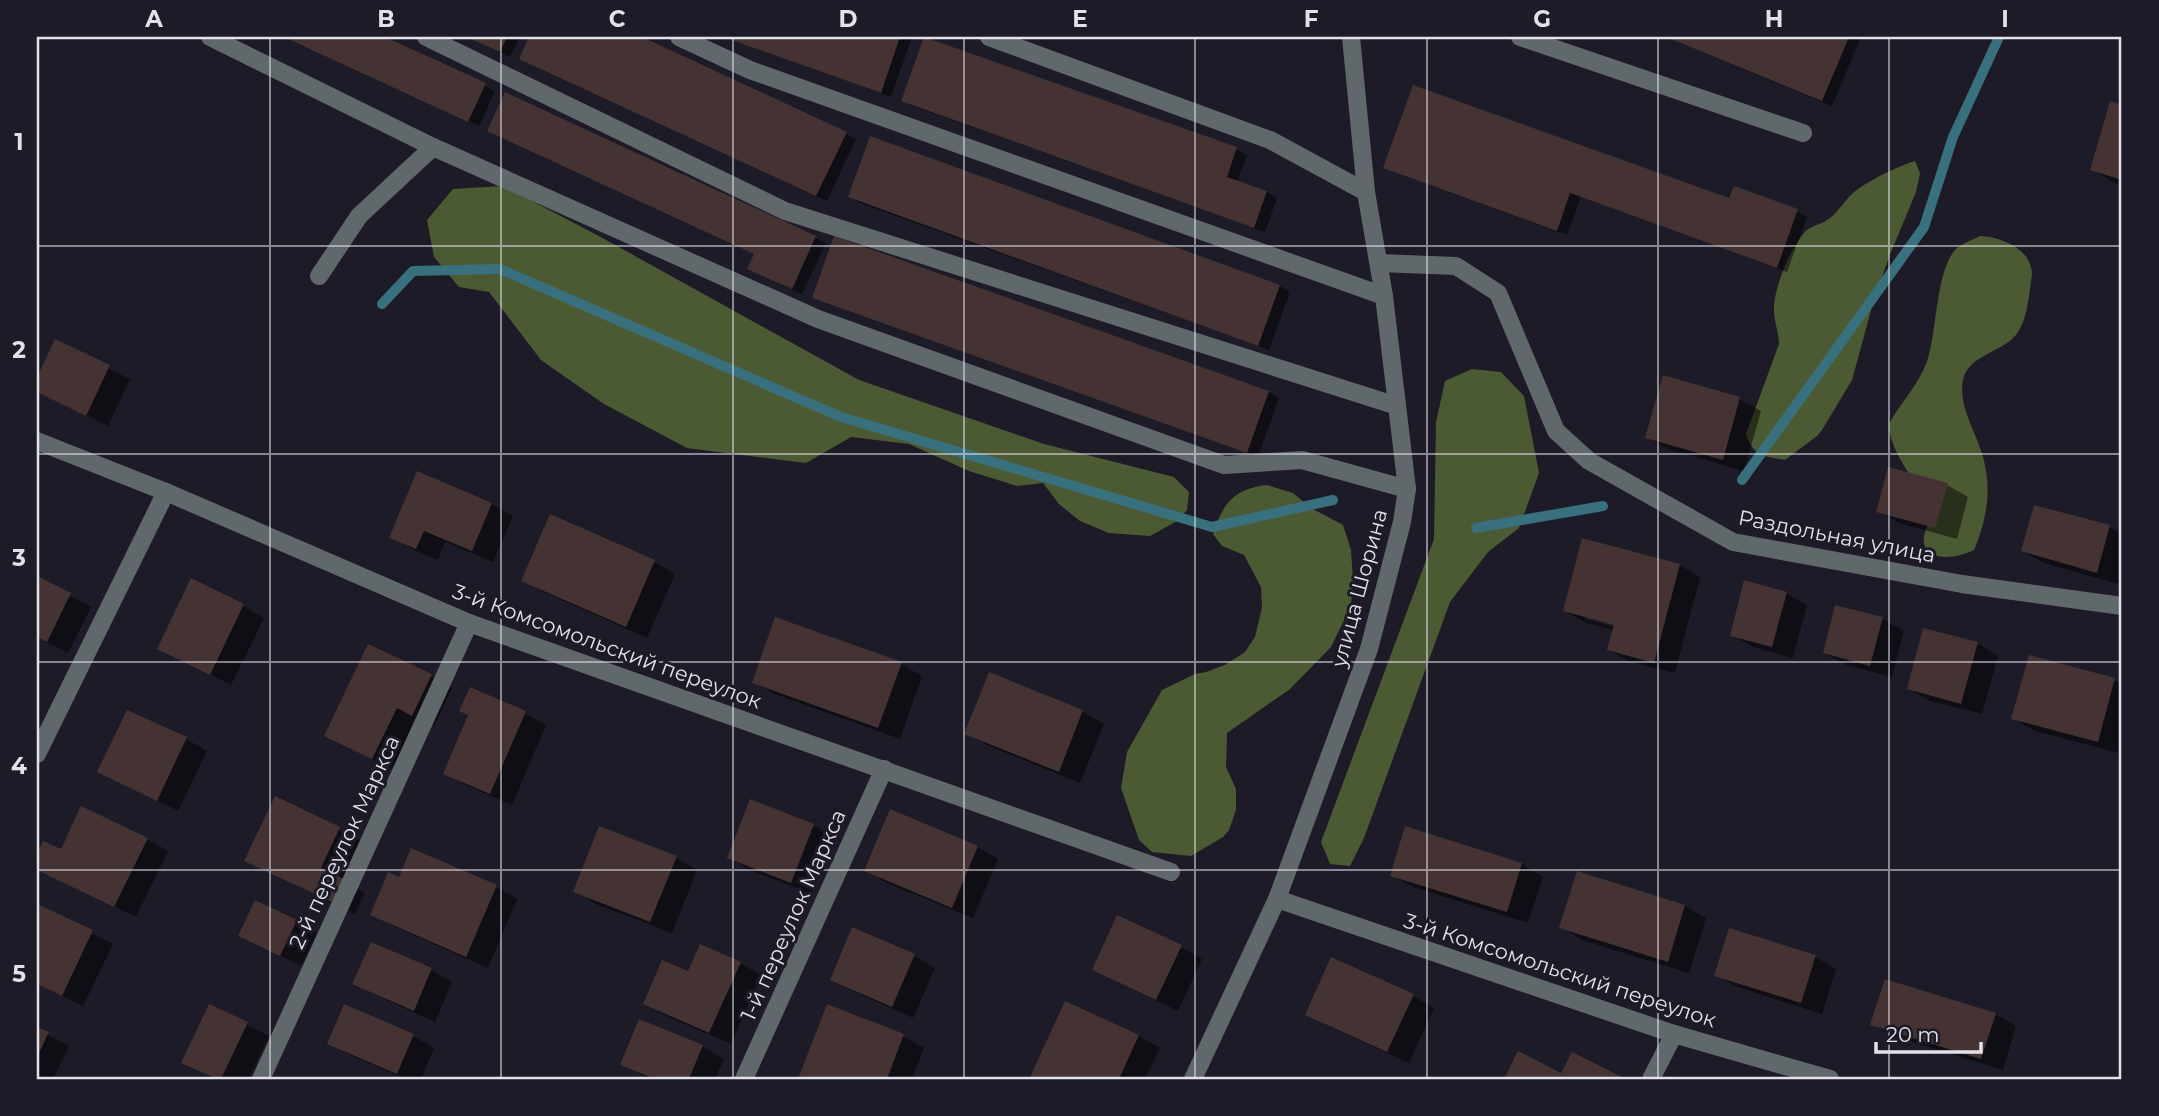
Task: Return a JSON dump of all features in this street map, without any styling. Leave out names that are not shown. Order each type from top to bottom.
[{"type":"street","points":[[210,37],[433,147],[818,319],[1224,465],[1302,460],[1407,489]]},
{"type":"street","points":[[426,37],[785,211],[1397,405]]},
{"type":"street","points":[[679,37],[750,70],[1384,296]]},
{"type":"street","points":[[989,37],[1270,140],[1366,192]]},
{"type":"street","name":"улица Шорина","points":[[1193,1079],[1277,899],[1369,649],[1402,523],[1407,489],[1384,296],[1366,192],[1351,37]]},
{"type":"street","points":[[1520,37],[1803,133]]},
{"type":"street","points":[[319,276],[359,216],[433,147]]},
{"type":"street","name":"Раздольная улица","points":[[1379,263],[1456,266],[1498,293],[1556,431],[1589,461],[1733,542],[1962,584],[2122,606]]},
{"type":"street","name":"3-й Комсомольский переулок","points":[[37,441],[166,492],[469,623],[1171,873]]},
{"type":"street","points":[[37,754],[166,492]]},
{"type":"street","name":"2-й переулок Маркса","points":[[261,1079],[469,623]]},
{"type":"street","name":"1-й переулок Маркса","points":[[744,1079],[884,769]]},
{"type":"street","name":"3-й Комсомольский переулок","points":[[1277,899],[1674,1034],[1829,1079]]},
{"type":"street","points":[[1651,1079],[1674,1034]]},
{"type":"green space","points":[[1915,161],[1920,173],[1916,192],[1873,303],[1852,380],[1817,436],[1785,460],[1760,454],[1752,447],[1746,434],[1779,344],[1774,312],[1775,298],[1780,278],[1794,249],[1806,231],[1831,217],[1859,188],[1883,174]]},
{"type":"green space","points":[[503,186],[859,380],[1044,444],[1174,477],[1189,492],[1187,510],[1177,521],[1150,536],[1109,533],[1080,521],[1059,504],[1043,483],[1017,486],[969,471],[909,444],[851,437],[806,463],[687,448],[604,404],[541,360],[489,292],[459,287],[434,257],[427,220],[453,189]]},
{"type":"green space","points":[[1980,236],[2006,242],[2021,251],[2031,266],[2032,275],[2026,312],[2018,332],[2005,344],[1972,364],[1963,380],[1965,409],[1986,469],[1987,504],[1974,550],[1946,557],[1932,554],[1924,543],[1935,510],[1899,457],[1890,435],[1889,424],[1925,367],[1949,258],[1956,249]]},
{"type":"green space","points":[[1472,369],[1501,372],[1524,396],[1539,473],[1519,528],[1488,552],[1450,602],[1364,838],[1350,866],[1330,864],[1321,842],[1434,539],[1436,422],[1445,381]]},
{"type":"green space","points":[[1267,485],[1293,493],[1311,508],[1343,525],[1351,550],[1351,606],[1331,647],[1290,689],[1227,733],[1226,767],[1236,789],[1236,810],[1229,830],[1223,837],[1191,856],[1152,852],[1139,840],[1121,788],[1127,752],[1162,690],[1195,674],[1225,665],[1245,652],[1255,637],[1262,607],[1261,587],[1244,555],[1222,546],[1213,534],[1231,499],[1246,490]]},
{"type":"building","points":[[284,37],[385,37],[486,83],[468,122]]},
{"type":"building","points":[[466,37],[507,37],[500,52]]},
{"type":"building","points":[[529,37],[642,37],[847,132],[816,196],[519,59]]},
{"type":"building","points":[[723,37],[900,37],[881,93]]},
{"type":"building","points":[[924,37],[1237,147],[1227,177],[1267,191],[1254,228],[901,101]]},
{"type":"building","points":[[1666,37],[1849,37],[1822,101]]},
{"type":"building","points":[[1413,85],[1729,198],[1734,186],[1798,209],[1777,268],[1570,193],[1557,231],[1383,168]]},
{"type":"building","points":[[505,92],[816,236],[792,289],[747,269],[754,254],[487,131]]},
{"type":"building","points":[[2110,101],[2122,105],[2122,180],[2090,170]]},
{"type":"building","points":[[870,136],[1280,285],[1258,346],[848,197]]},
{"type":"building","points":[[834,236],[1269,391],[1247,453],[812,298]]},
{"type":"building","points":[[55,339],[110,365],[86,416],[37,392],[37,377]]},
{"type":"building","points":[[1663,375],[1740,397],[1723,460],[1645,438]]},
{"type":"building","points":[[1888,467],[1948,483],[1935,528],[1876,512]]},
{"type":"building","points":[[417,471],[492,503],[472,551],[424,531],[416,549],[389,538]]},
{"type":"building","points":[[2034,505],[2110,525],[2097,573],[2021,551]]},
{"type":"building","points":[[550,514],[655,560],[626,627],[521,581]]},
{"type":"building","points":[[1582,538],[1680,564],[1654,663],[1607,650],[1614,625],[1563,611]]},
{"type":"building","points":[[37,576],[71,593],[47,642],[37,637]]},
{"type":"building","points":[[191,578],[244,604],[210,675],[157,649]]},
{"type":"building","points":[[1744,580],[1787,592],[1772,647],[1730,636]]},
{"type":"building","points":[[1835,605],[1883,617],[1870,666],[1823,653]]},
{"type":"building","points":[[775,617],[902,662],[878,728],[752,683]]},
{"type":"building","points":[[1923,628],[1978,642],[1961,704],[1907,689]]},
{"type":"building","points":[[368,644],[432,674],[412,716],[397,708],[372,759],[324,736]]},
{"type":"building","points":[[2029,655],[2115,678],[2098,742],[2011,719]]},
{"type":"building","points":[[989,672],[1083,710],[1059,772],[964,734]]},
{"type":"building","points":[[470,687],[526,711],[490,794],[443,774],[468,715],[459,711]]},
{"type":"building","points":[[127,710],[187,737],[157,801],[97,772]]},
{"type":"building","points":[[275,796],[340,827],[321,868],[344,879],[334,903],[244,861]]},
{"type":"building","points":[[750,799],[814,824],[791,883],[727,858]]},
{"type":"building","points":[[81,806],[148,838],[114,907],[37,870],[37,854],[43,841],[61,849]]},
{"type":"building","points":[[890,809],[978,846],[952,908],[864,871]]},
{"type":"building","points":[[599,826],[677,856],[650,922],[573,892]]},
{"type":"building","points":[[1405,826],[1522,863],[1507,912],[1390,876]]},
{"type":"building","points":[[411,848],[497,885],[466,957],[370,915],[388,872],[399,877]]},
{"type":"building","points":[[1577,871],[1685,905],[1668,962],[1559,928]]},
{"type":"building","points":[[255,900],[297,920],[280,956],[238,936]]},
{"type":"building","points":[[37,904],[93,930],[62,996],[37,984]]},
{"type":"building","points":[[1117,915],[1182,945],[1156,1000],[1092,970]]},
{"type":"building","points":[[852,927],[915,954],[892,1007],[830,980]]},
{"type":"building","points":[[1729,928],[1816,955],[1801,1003],[1714,976]]},
{"type":"building","points":[[371,942],[432,968],[414,1011],[352,984]]},
{"type":"building","points":[[700,944],[741,962],[709,1033],[643,1004],[662,960],[688,971]]},
{"type":"building","points":[[1331,957],[1414,994],[1387,1052],[1305,1015]]},
{"type":"building","points":[[1885,979],[1996,1013],[1981,1059],[1870,1025]]},
{"type":"building","points":[[1065,1001],[1139,1035],[1119,1079],[1030,1077]]},
{"type":"building","points":[[209,1004],[248,1022],[221,1079],[181,1063]]},
{"type":"building","points":[[344,1004],[414,1034],[397,1074],[327,1044]]},
{"type":"building","points":[[827,1004],[904,1034],[887,1079],[798,1079]]},
{"type":"building","points":[[639,1019],[703,1045],[689,1079],[655,1079],[620,1065]]},
{"type":"building","points":[[37,1027],[49,1032],[37,1057]]},
{"type":"building","points":[[1518,1051],[1561,1073],[1572,1052],[1622,1077],[1504,1079]]},
{"type":"waterway","points":[[1742,480],[1924,227],[1953,137],[1999,37]]},
{"type":"waterway","points":[[382,304],[413,271],[500,269],[841,417],[1212,527],[1333,500]]},
{"type":"waterway","points":[[1476,528],[1603,506]]}]
